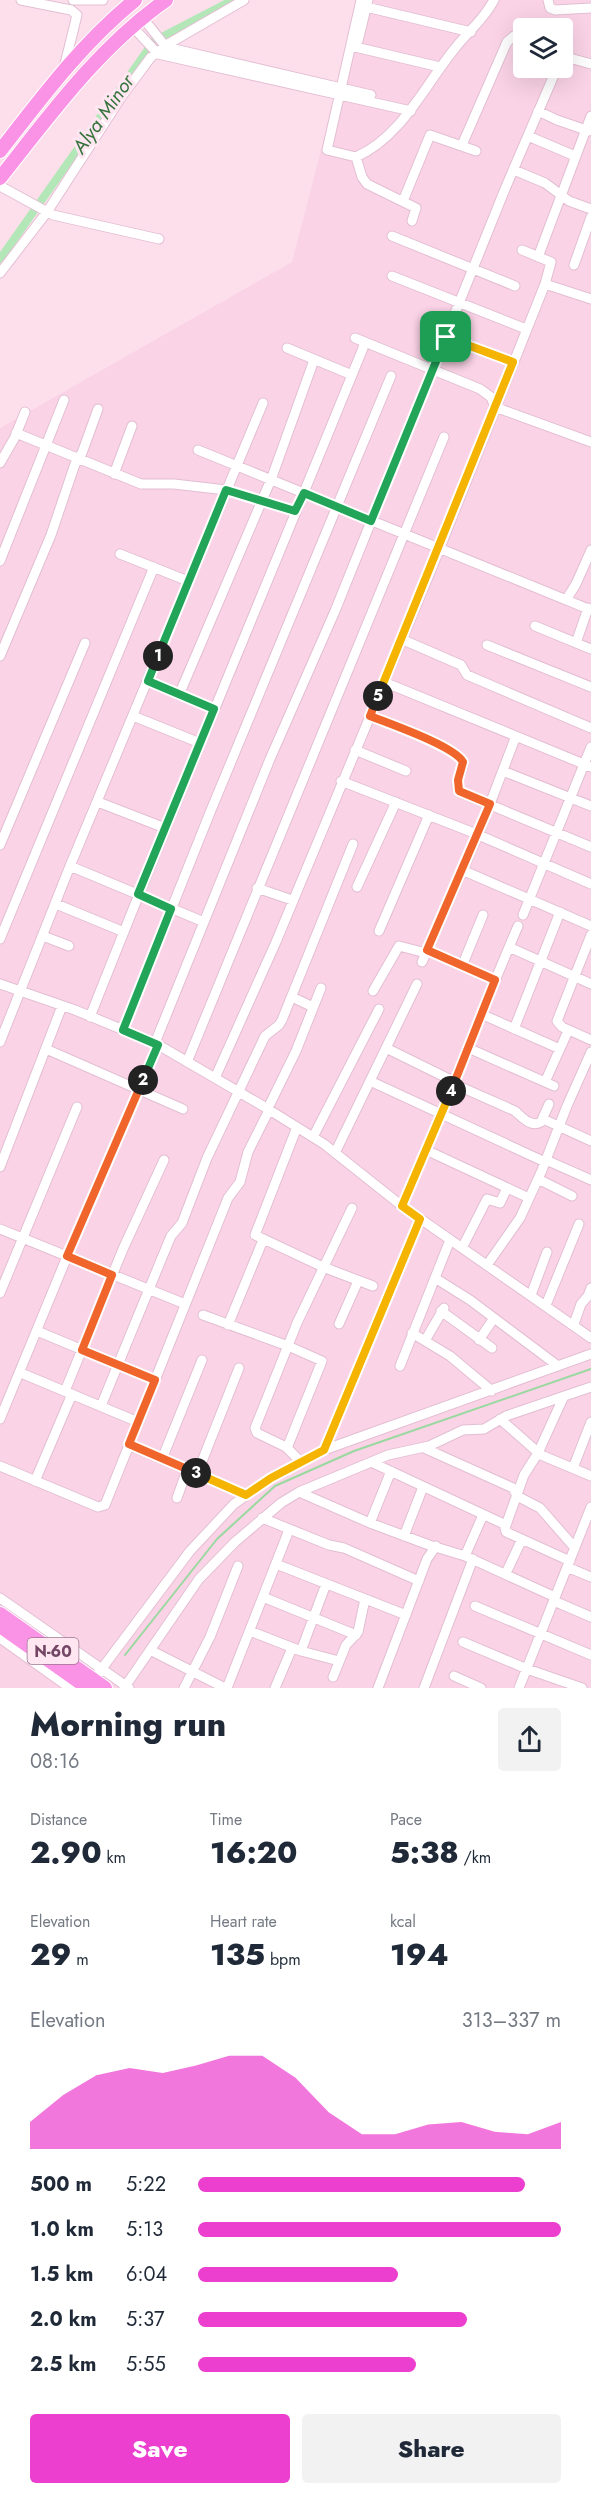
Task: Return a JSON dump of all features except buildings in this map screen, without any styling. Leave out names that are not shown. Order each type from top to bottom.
[{"type":"highway","points":[[0,151],[64,68],[111,19],[135,0]]},
{"type":"highway","points":[[0,178],[78,80],[137,21],[166,0]]},
{"type":"highway","name":"N-60","points":[[0,1614],[89,1685]]},
{"type":"highway","name":"N-60","points":[[0,1626],[89,1685],[105,1688]]},
{"type":"street","points":[[21,0],[71,10],[77,15],[64,68]]},
{"type":"street","points":[[73,0],[103,0]]},
{"type":"street","points":[[0,273],[47,212],[152,49],[161,42],[244,0]]},
{"type":"street","points":[[356,157],[389,133],[412,108],[440,67],[482,20],[494,0]]},
{"type":"street","points":[[548,0],[550,8],[555,10],[591,9]]},
{"type":"street","points":[[356,157],[327,150],[364,3],[471,32]]},
{"type":"street","points":[[137,21],[161,42],[343,92]]},
{"type":"street","points":[[137,21],[152,49],[412,108]]},
{"type":"street","points":[[462,145],[507,42],[513,37]]},
{"type":"street","points":[[354,47],[440,67]]},
{"type":"street","points":[[573,59],[591,64]]},
{"type":"street","points":[[0,1419],[139,1089],[204,922],[553,78]]},
{"type":"street","points":[[538,111],[588,130]]},
{"type":"street","points":[[538,257],[560,194],[588,130],[591,116]]},
{"type":"street","points":[[402,201],[430,135],[476,151]]},
{"type":"street","points":[[528,136],[575,156]]},
{"type":"street","points":[[356,157],[362,177],[367,184],[416,208],[412,221]]},
{"type":"street","points":[[514,170],[545,183],[560,194],[591,209]]},
{"type":"street","points":[[0,186],[47,212],[159,239]]},
{"type":"street","points":[[574,265],[591,217]]},
{"type":"street","points":[[392,236],[515,286]]},
{"type":"street","points":[[215,1078],[370,716],[545,284],[552,264],[522,250]]},
{"type":"street","points":[[392,276],[526,329]]},
{"type":"street","points":[[545,284],[591,299]]},
{"type":"street","points":[[446,337],[513,362]]},
{"type":"street","points":[[355,338],[484,391],[491,397],[495,407],[591,442]]},
{"type":"street","points":[[90,1017],[138,894],[365,343]]},
{"type":"street","points":[[287,348],[352,375]]},
{"type":"street","points":[[179,695],[270,480],[314,360]]},
{"type":"street","points":[[123,1030],[391,376]]},
{"type":"street","points":[[0,561],[64,400]]},
{"type":"street","points":[[0,1042],[70,867],[263,403]]},
{"type":"street","points":[[0,656],[51,535],[98,410]]},
{"type":"street","points":[[0,463],[25,412]]},
{"type":"street","points":[[114,474],[132,426]]},
{"type":"street","points":[[16,433],[141,484],[174,484],[226,490],[295,511]]},
{"type":"street","points":[[187,1062],[444,437]]},
{"type":"street","points":[[198,450],[589,609],[576,643]]},
{"type":"street","points":[[566,600],[580,577],[591,550]]},
{"type":"street","points":[[120,554],[188,581]]},
{"type":"street","points":[[0,939],[154,567]]},
{"type":"street","points":[[535,626],[591,649]]},
{"type":"street","points":[[401,639],[461,665],[467,675],[591,728]]},
{"type":"street","points":[[1,841],[85,643]]},
{"type":"street","points":[[487,645],[591,687]]},
{"type":"street","points":[[148,681],[214,709]]},
{"type":"street","points":[[384,682],[588,766]]},
{"type":"street","points":[[133,716],[200,743]]},
{"type":"street","points":[[370,716],[459,756],[463,762],[458,780],[459,791],[591,847]]},
{"type":"street","points":[[425,955],[478,835],[516,736]]},
{"type":"street","points":[[524,915],[570,799],[588,766],[591,747]]},
{"type":"street","points":[[355,750],[406,771]]},
{"type":"street","points":[[503,771],[591,806]]},
{"type":"street","points":[[341,781],[478,835],[591,884]]},
{"type":"street","points":[[98,802],[165,828]]},
{"type":"street","points":[[357,887],[396,802]]},
{"type":"street","points":[[378,931],[429,815]]},
{"type":"street","points":[[101,1406],[168,1243],[182,1222],[207,1158],[238,1091],[265,1036],[279,1025],[292,997],[353,844]]},
{"type":"street","points":[[70,867],[204,922]]},
{"type":"street","points":[[462,870],[591,926]]},
{"type":"street","points":[[257,888],[292,900]]},
{"type":"street","points":[[56,903],[124,932]]},
{"type":"street","points":[[514,1029],[560,912]]},
{"type":"street","points":[[462,966],[483,915]]},
{"type":"street","points":[[402,1206],[518,926]]},
{"type":"street","points":[[591,935],[557,1021],[560,1026],[589,1039],[591,1027]]},
{"type":"street","points":[[43,936],[69,946]]},
{"type":"street","points":[[373,991],[399,946],[462,966],[495,980]]},
{"type":"street","points":[[509,947],[591,984]]},
{"type":"street","points":[[0,984],[156,1044],[238,1091],[313,1137],[402,1206],[591,1338]]},
{"type":"street","points":[[335,1153],[417,984]]},
{"type":"street","points":[[0,1466],[103,1507],[228,1198],[240,1182],[248,1152],[296,1051],[321,988]]},
{"type":"street","points":[[292,997],[313,1007]]},
{"type":"street","points":[[0,1167],[62,1006]]},
{"type":"street","points":[[313,1137],[379,1009]]},
{"type":"street","points":[[481,1014],[560,1049]]},
{"type":"street","points":[[468,1048],[549,1084],[568,1030]]},
{"type":"street","points":[[386,1048],[449,1078],[454,1084],[515,1111],[526,1121],[537,1125],[543,1119],[549,1104]]},
{"type":"street","points":[[46,1049],[183,1109]]},
{"type":"street","points":[[487,1265],[513,1231],[538,1179],[591,1052]]},
{"type":"street","points":[[370,1081],[441,1116],[591,1180]]},
{"type":"street","points":[[0,1293],[77,1107]]},
{"type":"street","points":[[543,1119],[591,1141]]},
{"type":"street","points":[[297,1127],[255,1230],[256,1236],[323,1267],[373,1286]]},
{"type":"street","points":[[426,1150],[529,1198]]},
{"type":"street","points":[[35,1481],[82,1350],[112,1275],[164,1160]]},
{"type":"street","points":[[538,1179],[572,1196]]},
{"type":"street","points":[[462,1248],[488,1199],[500,1203],[507,1188]]},
{"type":"street","points":[[300,1461],[288,1448],[257,1433],[255,1429],[288,1346],[352,1208]]},
{"type":"street","points":[[324,1450],[420,1219]]},
{"type":"street","points":[[546,1305],[579,1224]]},
{"type":"street","points":[[0,1229],[185,1304]]},
{"type":"street","points":[[228,1324],[263,1240]]},
{"type":"street","points":[[400,1366],[450,1240]]},
{"type":"street","points":[[531,1295],[547,1252]]},
{"type":"street","points":[[435,1278],[558,1366]]},
{"type":"street","points":[[339,1324],[358,1281]]},
{"type":"street","points":[[574,1324],[581,1304],[591,1288]]},
{"type":"street","points":[[426,1340],[443,1308],[479,1340],[492,1348]]},
{"type":"street","points":[[203,1316],[319,1358],[323,1363],[288,1448]]},
{"type":"street","points":[[479,1340],[494,1318]]},
{"type":"street","points":[[37,1331],[155,1380]]},
{"type":"street","points":[[412,1333],[450,1356],[492,1390]]},
{"type":"street","points":[[89,1685],[190,1551],[246,1495],[300,1461],[324,1450],[591,1354]]},
{"type":"street","points":[[162,1459],[202,1360]]},
{"type":"street","points":[[197,1474],[239,1368]]},
{"type":"street","points":[[21,1372],[138,1422]]},
{"type":"street","points":[[0,1598],[126,1687],[199,1579],[262,1518],[299,1492],[395,1453],[423,1448],[463,1430],[484,1429],[500,1419],[591,1388]]},
{"type":"street","points":[[564,1396],[538,1453],[524,1475],[506,1525],[506,1532],[591,1577]]},
{"type":"street","points":[[500,1419],[538,1453],[591,1476]]},
{"type":"street","points":[[573,1468],[591,1422]]},
{"type":"street","points":[[129,1444],[246,1495]]},
{"type":"street","points":[[423,1448],[513,1488],[516,1494],[540,1508],[575,1548]]},
{"type":"street","points":[[371,1462],[506,1525]]},
{"type":"street","points":[[177,1498],[187,1470]]},
{"type":"street","points":[[370,1523],[391,1471]]},
{"type":"street","points":[[404,1536],[423,1487]]},
{"type":"street","points":[[299,1492],[370,1523],[469,1557],[506,1573],[591,1617]]},
{"type":"street","points":[[519,1688],[591,1507]]},
{"type":"street","points":[[424,1688],[483,1515]]},
{"type":"street","points":[[262,1518],[329,1545],[340,1547],[419,1581]]},
{"type":"street","points":[[150,1650],[226,1688],[289,1530]]},
{"type":"street","points":[[506,1573],[522,1539]]},
{"type":"street","points":[[378,1688],[427,1559],[436,1546]]},
{"type":"street","points":[[276,1564],[406,1615]]},
{"type":"street","points":[[184,1688],[210,1637],[238,1566]]},
{"type":"street","points":[[275,1688],[314,1617],[326,1584]]},
{"type":"street","points":[[263,1597],[357,1635]]},
{"type":"street","points":[[333,1677],[346,1645],[357,1635],[361,1626],[365,1599]]},
{"type":"street","points":[[475,1606],[591,1655]]},
{"type":"street","points":[[250,1631],[296,1649],[339,1661]]},
{"type":"street","points":[[0,1638],[70,1688]]},
{"type":"street","points":[[463,1642],[527,1669],[582,1688]]},
{"type":"street","points":[[454,1676],[481,1688]]},
{"type":"shaded area","points":[[360,0],[591,0],[591,1688],[0,1688],[0,428],[292,262]]},
{"type":"waterway","name":"Alya Minor","points":[[0,259],[154,41],[233,0]]},
{"type":"waterway","points":[[125,1655],[217,1539],[275,1486],[354,1451],[591,1369]]},
{"type":"route","points":[[446,337],[513,362],[431,570],[370,716],[446,748],[459,756],[463,762],[457,786],[459,791],[490,804],[427,950],[495,980],[441,1116],[402,1206],[420,1219],[324,1450],[300,1461],[246,1495],[129,1444],[155,1380],[82,1350],[112,1275],[67,1256],[158,1045],[123,1030],[171,909],[138,894],[214,709],[148,681],[226,490],[295,511],[304,493],[371,521],[446,337]]}]
